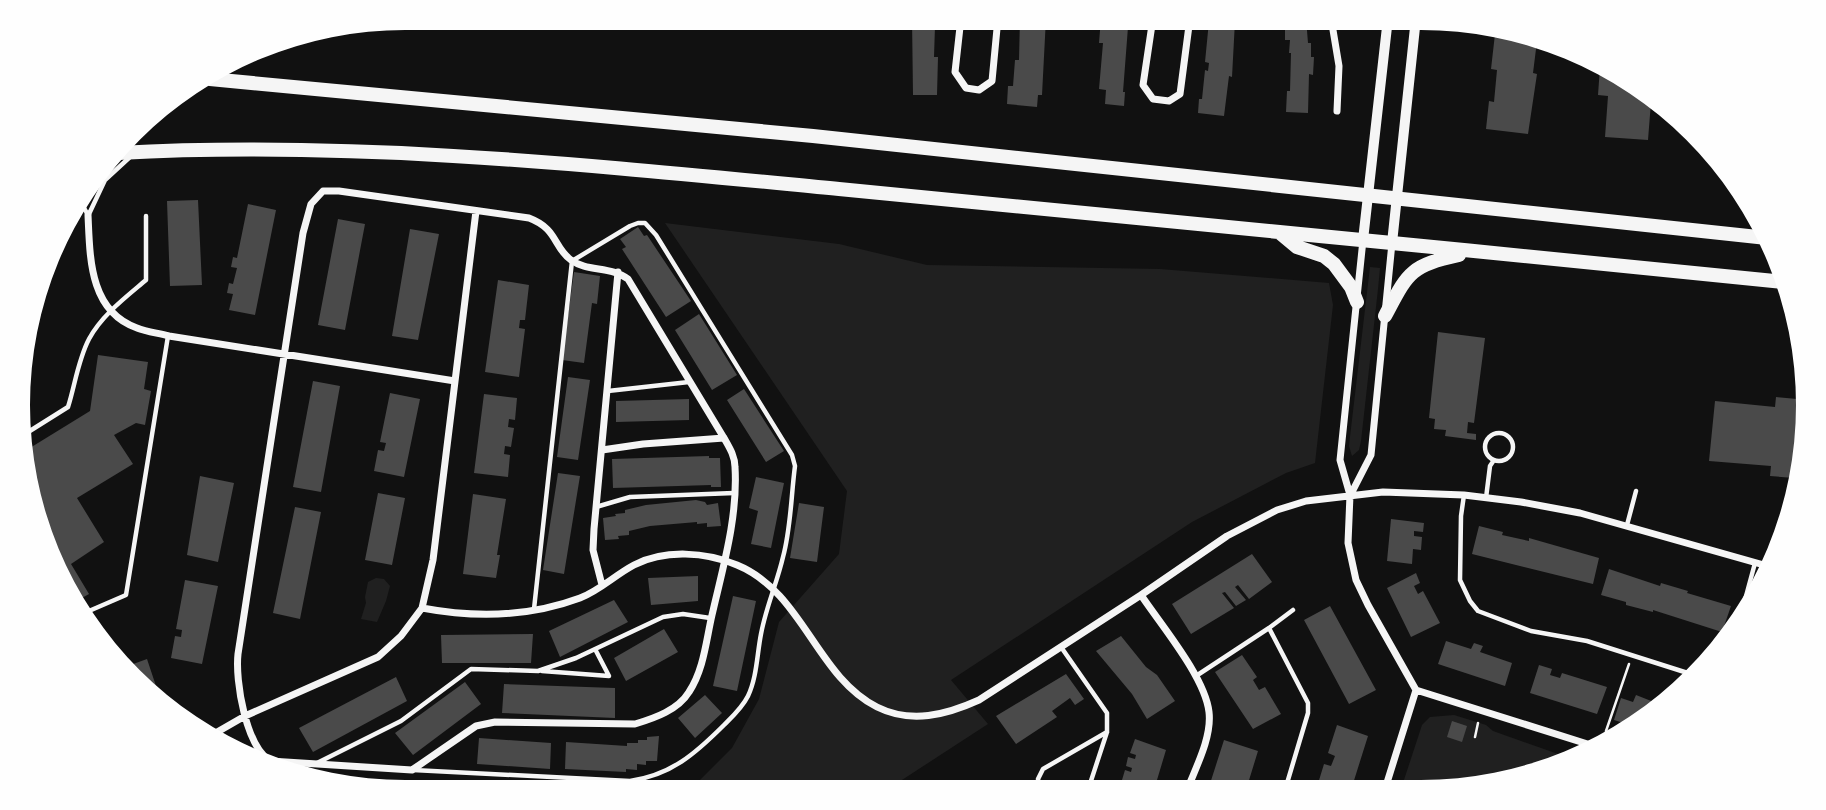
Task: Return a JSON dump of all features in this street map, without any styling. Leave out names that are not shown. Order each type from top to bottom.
[{"type":"main road","points":[[218,80],[800,135],[1757,237]]},
{"type":"main road","points":[[128,152],[334,150],[444,154],[1278,231],[1775,281]]},
{"type":"main road","points":[[1278,231],[1297,247],[1324,256],[1334,264],[1351,287],[1357,302]]},
{"type":"main road","points":[[1385,316],[1411,272],[1420,266],[1474,252]]},
{"type":"street","points":[[960,30],[955,72],[966,88],[979,90],[992,80],[997,30]]},
{"type":"street","points":[[1151,30],[1143,85],[1153,100],[1169,101],[1180,94],[1188,30]]},
{"type":"street","points":[[1333,30],[1339,66],[1337,111]]},
{"type":"street","points":[[1387,30],[1340,460],[1350,495],[1348,543],[1356,580],[1416,690],[1585,743]]},
{"type":"street","points":[[1350,495],[1371,455],[1415,30]]},
{"type":"street","points":[[263,753],[245,716],[237,669],[311,204],[323,191],[339,191],[529,218],[539,222],[549,229],[572,261],[618,272],[628,279],[724,438],[736,464],[730,536],[702,666],[689,693],[674,707],[654,719],[635,724],[495,722],[475,726],[412,770],[290,762]]},
{"type":"street","points":[[219,731],[245,716],[379,657],[401,636],[422,608],[433,559],[476,211]]},
{"type":"street","points":[[88,215],[90,264],[94,282],[100,296],[111,310],[136,328],[169,336],[455,381]]},
{"type":"street","points":[[602,585],[593,550],[618,272]]},
{"type":"street","points":[[602,450],[643,443],[724,438]]},
{"type":"street","points":[[422,608],[484,616],[506,615],[583,597],[635,564],[654,557],[700,555],[740,566],[773,589],[846,686],[864,701],[890,714],[907,717],[954,711],[979,700],[1227,536],[1277,510],[1306,502],[1382,492],[1464,495],[1548,506],[1761,564]]},
{"type":"street","points":[[1141,595],[1203,687],[1209,713],[1204,744],[1191,780]]},
{"type":"street","points":[[1388,780],[1416,690]]},
{"type":"lane","points":[[88,215],[105,180],[137,152]]},
{"type":"lane","points":[[85,209],[88,215]]},
{"type":"lane","points":[[31,430],[68,407],[90,337],[111,310],[146,280],[146,216]]},
{"type":"lane","points":[[534,609],[572,261],[638,223],[645,223],[656,235],[750,384],[792,455],[795,467],[784,555],[747,697],[740,708],[703,746],[669,770],[651,778],[637,780]]},
{"type":"lane","points":[[91,610],[126,595],[169,336]]},
{"type":"lane","points":[[608,391],[689,382]]},
{"type":"lane","points":[[1493,435],[1506,435],[1513,442],[1513,451],[1508,459],[1494,460],[1487,454],[1486,442],[1493,435]]},
{"type":"lane","points":[[1486,498],[1490,466],[1494,460]]},
{"type":"lane","points":[[1627,526],[1636,491]]},
{"type":"lane","points":[[596,507],[630,497],[735,493]]},
{"type":"lane","points":[[1464,495],[1459,553],[1460,580],[1478,611],[1531,631],[1587,641],[1684,672]]},
{"type":"lane","points":[[1748,590],[1755,563]]},
{"type":"lane","points":[[1196,676],[1293,610]]},
{"type":"lane","points":[[538,671],[576,658],[663,617],[683,614],[711,618]]},
{"type":"lane","points":[[1269,628],[1308,703],[1308,713],[1287,780]]},
{"type":"lane","points":[[1060,645],[1107,713],[1107,732],[1091,780]]},
{"type":"lane","points":[[317,763],[401,721],[471,669],[610,676],[595,649]]},
{"type":"lane","points":[[1038,780],[1043,769],[1107,732]]},
{"type":"lane","points":[[412,770],[610,780]]},
{"type":"path","points":[[1606,730],[1632,655]]},
{"type":"path","points":[[1475,737],[1478,723]]},
{"type":"shaded area","points":[[665,223],[839,244],[927,265],[1160,269],[1329,283],[1333,305],[1315,463],[1286,473],[1192,522],[951,680],[988,724],[902,780],[700,780],[732,748],[759,699],[779,622],[839,554],[847,491]]},
{"type":"shaded area","points":[[1370,267],[1380,268],[1378,289],[1361,441],[1359,450],[1352,456],[1349,446]]},
{"type":"shaded area","points":[[376,578],[384,579],[390,586],[377,622],[361,619],[368,582]]},
{"type":"shaded area","points":[[1454,715],[1559,754],[1494,773],[1446,779],[1404,780],[1422,725],[1430,717]]},
{"type":"building","points":[[912,30],[935,30],[934,57],[938,57],[937,95],[913,95]]},
{"type":"building","points":[[1020,30],[1045,30],[1042,95],[1038,95],[1037,107],[1007,104],[1008,86],[1013,86],[1015,60],[1019,60]]},
{"type":"building","points":[[1100,30],[1128,30],[1124,106],[1105,104],[1106,90],[1099,89],[1103,43],[1099,43]]},
{"type":"building","points":[[1208,30],[1235,30],[1232,77],[1229,76],[1224,116],[1198,113],[1205,70],[1208,71],[1209,63],[1205,62]]},
{"type":"building","points":[[1285,30],[1307,30],[1311,57],[1314,57],[1313,75],[1309,74],[1308,113],[1286,112],[1287,91],[1290,91],[1291,53],[1290,40],[1285,40]]},
{"type":"building","points":[[1495,37],[1536,48],[1533,73],[1537,74],[1528,134],[1486,129],[1489,101],[1494,102],[1497,70],[1491,69]]},
{"type":"building","points":[[1599,75],[1651,108],[1648,140],[1605,137],[1608,96],[1598,95]]},
{"type":"building","points":[[198,200],[202,285],[170,286],[167,201]]},
{"type":"building","points":[[248,204],[276,210],[255,315],[229,310],[233,294],[227,293],[229,283],[233,284],[237,268],[231,267],[233,257],[237,258]]},
{"type":"building","points":[[338,219],[365,224],[345,330],[318,325]]},
{"type":"building","points":[[638,227],[644,236],[647,235],[691,301],[666,317],[622,249],[626,247],[620,239]]},
{"type":"building","points":[[410,229],[439,234],[418,340],[392,336]]},
{"type":"building","points":[[574,272],[600,276],[597,304],[592,303],[584,363],[562,360]]},
{"type":"building","points":[[498,280],[529,285],[525,320],[520,320],[519,328],[525,329],[519,377],[485,372]]},
{"type":"building","points":[[699,314],[737,375],[712,390],[675,330]]},
{"type":"building","points":[[1438,332],[1485,338],[1474,423],[1468,422],[1467,433],[1476,434],[1476,440],[1445,436],[1446,430],[1434,429],[1435,419],[1429,418]]},
{"type":"building","points":[[98,355],[148,362],[144,389],[151,391],[145,425],[136,423],[114,435],[133,464],[77,498],[104,542],[71,564],[89,594],[83,597],[68,571],[50,526],[37,478],[32,446],[90,411]]},
{"type":"building","points":[[568,377],[590,380],[578,460],[557,457]]},
{"type":"building","points":[[313,381],[340,386],[321,492],[293,487]]},
{"type":"building","points":[[744,389],[784,451],[766,462],[727,400]]},
{"type":"building","points":[[390,393],[420,399],[404,477],[374,471],[378,450],[384,451],[386,443],[380,442]]},
{"type":"building","points":[[484,394],[517,398],[515,420],[509,419],[508,427],[514,428],[511,447],[505,446],[504,454],[510,455],[508,477],[474,473]]},
{"type":"building","points":[[1776,397],[1796,399],[1789,478],[1770,476],[1771,466],[1709,461],[1715,401],[1775,407]]},
{"type":"building","points":[[689,399],[689,420],[616,422],[616,401]]},
{"type":"building","points":[[709,456],[720,458],[721,487],[613,488],[612,459]]},
{"type":"building","points":[[558,473],[580,476],[564,574],[543,570]]},
{"type":"building","points":[[200,476],[234,483],[218,562],[187,555]]},
{"type":"building","points":[[756,477],[784,483],[771,548],[751,544],[758,511],[749,508]]},
{"type":"building","points":[[378,493],[405,498],[392,565],[365,560]]},
{"type":"building","points":[[473,494],[506,499],[496,578],[463,574]]},
{"type":"building","points":[[696,500],[707,505],[718,503],[721,526],[707,527],[707,523],[697,522],[650,526],[629,531],[629,535],[618,536],[619,539],[605,540],[603,518],[646,505]]},
{"type":"building","points":[[799,503],[824,507],[817,562],[790,558]]},
{"type":"building","points":[[295,507],[321,512],[300,619],[273,613]]},
{"type":"building","points":[[1391,519],[1424,523],[1423,532],[1414,531],[1414,536],[1422,537],[1421,550],[1413,549],[1412,564],[1387,561]]},
{"type":"building","points":[[1479,526],[1503,532],[1502,535],[1529,541],[1529,538],[1599,558],[1593,584],[1472,554]]},
{"type":"building","points":[[1252,554],[1272,582],[1249,599],[1238,585],[1235,587],[1246,600],[1236,606],[1225,592],[1222,593],[1234,608],[1191,634],[1172,604]]},
{"type":"building","points":[[1609,569],[1731,606],[1720,631],[1653,610],[1626,605],[1626,602],[1601,595]]},
{"type":"building","points":[[1416,573],[1420,583],[1414,586],[1418,594],[1423,591],[1440,623],[1411,637],[1387,588]]},
{"type":"building","points":[[698,576],[698,601],[651,605],[648,578]]},
{"type":"building","points":[[185,580],[218,586],[202,664],[171,658],[175,636],[181,637],[182,630],[176,629]]},
{"type":"building","points":[[733,596],[756,601],[737,691],[713,686]]},
{"type":"building","points":[[614,600],[628,622],[560,657],[549,631]]},
{"type":"building","points":[[1330,606],[1376,690],[1349,704],[1304,620]]},
{"type":"building","points":[[664,629],[678,652],[626,681],[614,658]]},
{"type":"building","points":[[533,634],[531,663],[442,663],[441,635]]},
{"type":"building","points":[[1121,636],[1146,667],[1157,675],[1175,701],[1147,719],[1132,694],[1096,651]]},
{"type":"building","points":[[1446,641],[1471,649],[1474,643],[1483,646],[1480,652],[1512,663],[1505,686],[1438,664]]},
{"type":"building","points":[[1242,655],[1257,677],[1253,680],[1259,690],[1265,687],[1281,714],[1253,729],[1215,672]]},
{"type":"building","points":[[147,659],[156,685],[140,670],[134,664]]},
{"type":"building","points":[[1539,665],[1552,669],[1550,675],[1560,678],[1562,673],[1607,687],[1597,714],[1530,693]]},
{"type":"building","points":[[1066,674],[1084,699],[1075,705],[1070,698],[1052,711],[1057,717],[1016,744],[996,716]]},
{"type":"building","points":[[396,677],[407,701],[313,752],[299,728]]},
{"type":"building","points":[[465,682],[481,704],[413,755],[395,733]]},
{"type":"building","points":[[504,684],[615,688],[615,718],[502,713]]},
{"type":"building","points":[[705,695],[722,713],[695,738],[678,718]]},
{"type":"building","points":[[1636,695],[1651,701],[1621,722],[1614,720],[1621,698],[1633,702]]},
{"type":"building","points":[[1452,721],[1467,726],[1462,742],[1447,737]]},
{"type":"building","points":[[1337,725],[1368,736],[1354,780],[1319,780],[1324,764],[1331,766],[1335,756],[1328,753]]},
{"type":"building","points":[[659,736],[657,761],[646,761],[646,765],[637,764],[637,770],[626,769],[626,772],[565,769],[566,742],[627,746],[627,743],[638,743],[638,740],[647,740],[647,737]]},
{"type":"building","points":[[479,738],[551,743],[550,769],[477,764]]},
{"type":"building","points":[[1135,739],[1166,750],[1157,780],[1122,780],[1125,770],[1131,772],[1132,768],[1126,766],[1128,757],[1135,759],[1136,755],[1130,753]]},
{"type":"building","points":[[1224,740],[1258,751],[1249,780],[1211,780]]}]
